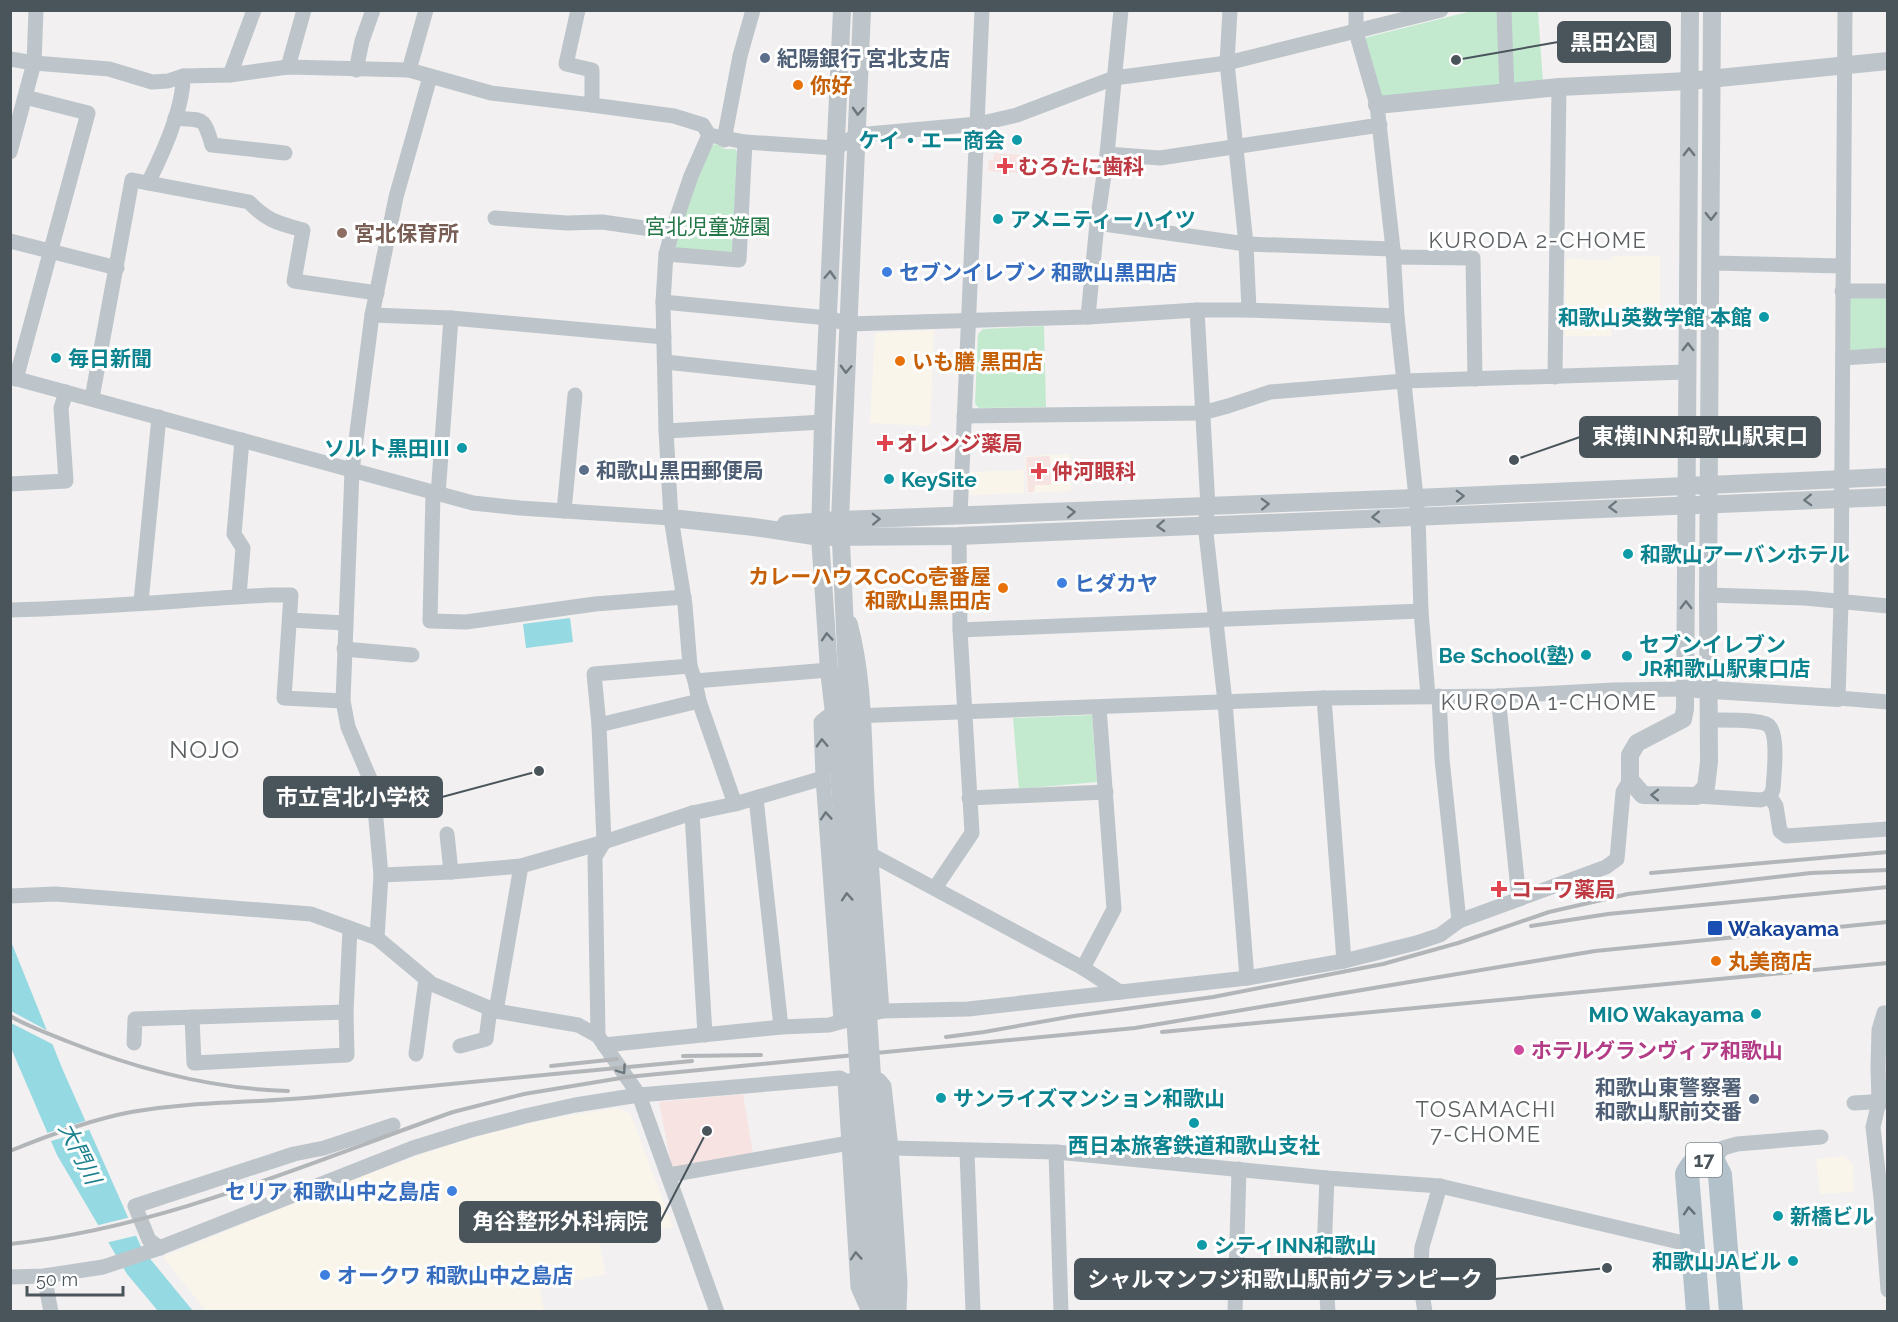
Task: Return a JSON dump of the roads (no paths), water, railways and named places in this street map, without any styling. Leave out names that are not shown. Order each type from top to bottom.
[{"type":"main road","name":"17","points":[[1698,1311],[1687,1174],[1694,1162],[1700,1160],[1713,1161],[1720,1175],[1731,1311]]},
{"type":"street","points":[[10,152],[33,63],[36,10]]},
{"type":"street","points":[[230,75],[254,10]]},
{"type":"street","points":[[288,67],[304,10]]},
{"type":"street","points":[[356,70],[362,41],[373,10]]},
{"type":"street","points":[[409,70],[426,10]]},
{"type":"street","points":[[578,10],[566,64],[592,70],[592,105]]},
{"type":"street","points":[[724,140],[740,56],[753,10]]},
{"type":"street","points":[[842,10],[820,529],[829,670],[849,716],[844,739],[880,1291],[887,1311]]},
{"type":"street","points":[[862,10],[840,529],[849,716],[870,854],[882,1011]]},
{"type":"street","points":[[960,516],[982,10]]},
{"type":"street","points":[[1088,317],[1121,10]]},
{"type":"street","points":[[1230,10],[1227,63],[1246,244],[1249,310]]},
{"type":"street","points":[[1356,10],[1356,32],[1377,105],[1380,124],[1417,507],[1421,610],[1442,759],[1459,921]]},
{"type":"street","points":[[10,59],[109,69],[152,82],[168,81],[183,76],[230,75],[288,67],[409,70],[491,93],[674,116],[703,125],[709,135],[724,140],[836,148],[857,135],[978,124],[1017,115],[1114,78],[1227,63],[1441,10]]},
{"type":"street","points":[[1504,10],[1507,93]]},
{"type":"street","points":[[601,1040],[705,1035],[781,1027],[829,1025],[882,1011],[968,1009],[1247,978],[1344,961],[1440,935],[1459,921],[1606,867],[1617,859],[1623,792],[1630,780],[1630,755],[1636,743],[1683,719],[1685,709],[1690,10]]},
{"type":"street","points":[[1697,796],[1706,787],[1708,762],[1712,10]]},
{"type":"street","points":[[1838,698],[1841,602],[1845,10]]},
{"type":"street","points":[[1377,105],[1559,87],[1689,81],[1887,61]]},
{"type":"street","points":[[148,183],[175,118],[183,89],[183,76]]},
{"type":"street","points":[[377,938],[381,875],[373,786],[348,727],[342,701],[352,471],[376,293],[396,197],[430,77]]},
{"type":"street","points":[[1555,377],[1559,87]]},
{"type":"street","points":[[25,97],[88,113],[51,251],[13,378],[473,503],[671,518],[754,527],[959,536],[1206,515]]},
{"type":"street","points":[[175,118],[202,121],[206,124],[212,145],[285,153]]},
{"type":"street","points":[[1107,154],[1160,158],[1380,124]]},
{"type":"street","points":[[709,135],[691,176],[666,254],[663,302],[666,431],[671,518],[684,597],[692,674],[699,701],[735,804]]},
{"type":"street","points":[[666,254],[738,260],[745,142]]},
{"type":"street","points":[[92,398],[132,180],[249,202],[271,220],[303,230],[294,281],[376,293]]},
{"type":"street","points":[[495,218],[567,223],[602,222],[672,232]]},
{"type":"street","points":[[1097,223],[1246,244],[1473,258],[1475,379]]},
{"type":"street","points":[[10,241],[117,268]]},
{"type":"street","points":[[1710,263],[1842,266]]},
{"type":"street","points":[[1842,291],[1887,291]]},
{"type":"street","points":[[663,302],[828,318],[848,324],[1088,317],[1197,310],[1397,316]]},
{"type":"street","points":[[1197,310],[1206,515],[1214,618],[1225,702],[1247,978]]},
{"type":"street","points":[[372,315],[451,318],[664,337]]},
{"type":"street","points":[[451,318],[435,494],[430,621],[466,622],[596,604],[684,597]]},
{"type":"street","points":[[1843,358],[1887,355]]},
{"type":"street","points":[[665,362],[825,379]]},
{"type":"street","points":[[964,416],[1202,413],[1270,392],[1404,381],[1688,372]]},
{"type":"street","points":[[10,484],[66,481],[61,408],[66,392]]},
{"type":"street","points":[[564,511],[574,395]]},
{"type":"street","points":[[141,602],[159,417]]},
{"type":"street","points":[[666,431],[823,422]]},
{"type":"street","points":[[239,596],[243,548],[234,534],[242,440]]},
{"type":"street","points":[[840,529],[960,516],[1206,515],[1708,494],[1841,479],[1887,477]]},
{"type":"street","points":[[1708,494],[1840,499],[1887,497]]},
{"type":"street","points":[[935,888],[972,833],[960,630],[959,536]]},
{"type":"street","points":[[10,610],[291,595],[284,698],[342,701]]},
{"type":"street","points":[[1708,595],[1805,598],[1887,606]]},
{"type":"street","points":[[960,630],[1421,610]]},
{"type":"street","points":[[290,620],[345,624]]},
{"type":"street","points":[[344,649],[412,655]]},
{"type":"street","points":[[601,1040],[595,857],[604,842],[599,725],[594,674],[829,670]]},
{"type":"street","points":[[841,1021],[821,722],[827,717],[1324,698],[1498,696],[1708,688],[1887,702]]},
{"type":"street","points":[[1498,696],[1519,899]]},
{"type":"street","points":[[1324,698],[1344,961]]},
{"type":"street","points":[[599,725],[699,701]]},
{"type":"street","points":[[1083,968],[1114,909],[1099,707]]},
{"type":"street","points":[[1708,720],[1762,722],[1770,726],[1774,735],[1773,789],[1770,797]]},
{"type":"street","points":[[381,875],[521,866],[692,813],[735,804],[824,778]]},
{"type":"street","points":[[1630,780],[1643,795],[1761,800],[1770,797]]},
{"type":"street","points":[[969,798],[1106,792]]},
{"type":"street","points":[[1770,797],[1776,806],[1780,831],[1786,836],[1887,829]]},
{"type":"street","points":[[756,798],[781,1027]]},
{"type":"street","points":[[692,813],[705,1035]]},
{"type":"street","points":[[447,834],[451,872]]},
{"type":"street","points":[[870,854],[1083,968],[1120,992]]},
{"type":"street","points":[[460,1046],[486,1039],[521,866]]},
{"type":"street","points":[[10,896],[55,894],[311,914],[377,938],[432,984],[493,1010],[578,1025],[601,1040],[639,1095],[717,1311]]},
{"type":"street","points":[[192,1017],[194,1063],[347,1055],[346,1012],[350,929]]},
{"type":"street","points":[[414,1050],[426,979]]},
{"type":"street","points":[[134,1043],[135,1019],[346,1012]]},
{"type":"street","points":[[1887,1013],[1884,1013],[1879,1029],[1883,1102],[1874,1127],[1884,1198],[1887,1290]]},
{"type":"street","points":[[10,1277],[44,1276],[103,1267],[157,1249],[423,1145],[525,1116],[574,1105],[639,1095],[840,1078],[845,1082],[879,1080],[884,1086],[891,1148],[900,1283],[898,1311]]},
{"type":"street","points":[[845,1082],[858,1287],[869,1311]]},
{"type":"street","points":[[1854,1102],[1883,1102]]},
{"type":"street","points":[[157,1249],[149,1240],[135,1206],[294,1154],[324,1148],[393,1125]]},
{"type":"street","points":[[1713,1161],[1723,1148],[1737,1143],[1821,1137]]},
{"type":"street","points":[[669,1175],[849,1143],[891,1148],[1056,1152],[1327,1178],[1440,1186],[1692,1245]]},
{"type":"street","points":[[967,1151],[973,1311]]},
{"type":"street","points":[[1056,1152],[1061,1311]]},
{"type":"street","points":[[1235,1311],[1239,1169]]},
{"type":"street","points":[[1327,1178],[1324,1253],[1328,1311]]},
{"type":"street","points":[[1425,1311],[1420,1281],[1422,1247],[1440,1186]]},
{"type":"street","points":[[44,1276],[51,1311]]},
{"type":"street","points":[[874,1311],[880,1291]]},
{"type":"water","points":[[570,618],[573,642],[526,648],[523,624]]},
{"type":"water","name":"大門川","points":[[10,939],[62,1068],[142,1249],[193,1311],[158,1311],[127,1274],[57,1155],[11,1048]]},
{"type":"railway","points":[[1651,873],[1888,852]]},
{"type":"railway","points":[[946,1037],[1074,1016],[1213,997],[1383,964],[1458,943],[1549,912],[1628,894],[1811,873],[1888,870]]},
{"type":"railway","points":[[1531,926],[1608,914],[1888,887]]},
{"type":"railway","points":[[10,1244],[68,1236],[180,1208],[290,1172],[453,1112],[524,1094],[627,1077],[1135,1028],[1595,951],[1888,922]]},
{"type":"railway","points":[[1162,1032],[1888,963]]},
{"type":"railway","points":[[10,1016],[69,1042],[149,1069],[204,1082],[288,1091]]},
{"type":"railway","points":[[683,1056],[761,1055]]},
{"type":"railway","points":[[551,1066],[617,1059]]},
{"type":"railway","points":[[10,1151],[85,1124],[154,1108],[317,1097],[692,1061]]},
{"type":"place","name":"紀陽銀行 宮北支店","points":[[765,58]]},
{"type":"place","name":"黒田公園","points":[[1456,60]]},
{"type":"place","name":"你好","points":[[798,85]]},
{"type":"place","name":"ケイ・エー商会","points":[[1017,140]]},
{"type":"place","name":"むろたに歯科","points":[[1005,166]]},
{"type":"place","name":"アメニティーハイツ","points":[[998,219]]},
{"type":"place","name":"宮北保育所","points":[[342,233]]},
{"type":"place","name":"セブンイレブン 和歌山黒田店","points":[[887,272]]},
{"type":"place","name":"和歌山英数学館 本館","points":[[1764,317]]},
{"type":"place","name":"毎日新聞","points":[[56,358]]},
{"type":"place","name":"いも膳 黒田店","points":[[900,361]]},
{"type":"place","name":"オレンジ薬局","points":[[885,443]]},
{"type":"place","name":"ソルト黒田Ⅲ","points":[[462,448]]},
{"type":"place","name":"東横INN和歌山駅東口","points":[[1514,460]]},
{"type":"place","name":"和歌山黒田郵便局","points":[[584,470]]},
{"type":"place","name":"仲河眼科","points":[[1039,471]]},
{"type":"place","name":"KeySite","points":[[889,479]]},
{"type":"place","name":"和歌山アーバンホテル","points":[[1628,554]]},
{"type":"place","name":"ヒダカヤ","points":[[1062,583]]},
{"type":"place","name":"カレーハウスCoCo壱番屋 和歌山黒田店","points":[[1003,588]]},
{"type":"place","name":"Be School(塾)","points":[[1586,655]]},
{"type":"place","name":"セブンイレブン JR和歌山駅東口店","points":[[1627,656]]},
{"type":"place","name":"市立宮北小学校","points":[[539,771]]},
{"type":"place","name":"コーワ薬局","points":[[1499,889]]},
{"type":"place","name":"Wakayama","points":[[1715,928]]},
{"type":"place","name":"丸美商店","points":[[1716,961]]},
{"type":"place","name":"MIO Wakayama","points":[[1756,1014]]},
{"type":"place","name":"ホテルグランヴィア和歌山","points":[[1519,1050]]},
{"type":"place","name":"サンライズマンション和歌山","points":[[941,1098]]},
{"type":"place","name":"和歌山東警察署 和歌山駅前交番","points":[[1754,1099]]},
{"type":"place","name":"西日本旅客鉄道和歌山支社","points":[[1194,1123]]},
{"type":"place","name":"角谷整形外科病院","points":[[707,1131]]},
{"type":"place","name":"セリア 和歌山中之島店","points":[[452,1191]]},
{"type":"place","name":"新橋ビル","points":[[1778,1216]]},
{"type":"place","name":"シティINN和歌山","points":[[1202,1245]]},
{"type":"place","name":"和歌山JAビル","points":[[1793,1261]]},
{"type":"place","name":"シャルマンフジ和歌山駅前グランピーク","points":[[1607,1268]]},
{"type":"place","name":"オークワ 和歌山中之島店","points":[[325,1275]]},
{"type":"district","name":"KURODA 2-CHOME","points":[[1538,240]]},
{"type":"district","name":"KURODA 1-CHOME","points":[[1549,702]]},
{"type":"district","name":"NOJO","points":[[205,749]]},
{"type":"district","name":"TOSAMACHI 7-CHOME","points":[[1486,1122]]},
{"type":"park label","name":"宮北児童遊園","points":[[708,226]]}]
